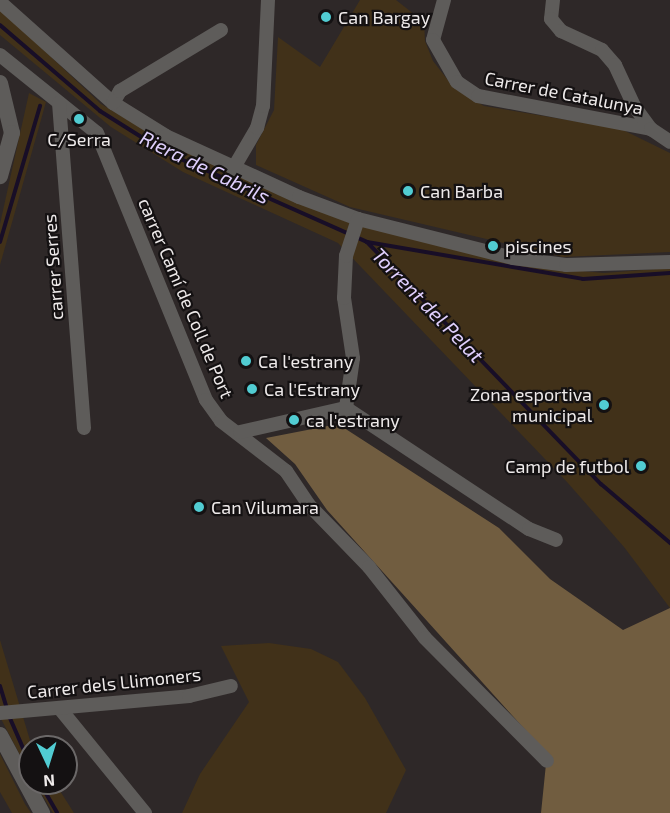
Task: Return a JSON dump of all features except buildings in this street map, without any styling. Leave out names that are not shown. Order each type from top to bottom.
[{"type":"street","points":[[233,169],[257,128],[263,106],[268,0]]},
{"type":"street","name":"Carrer de Catalunya","points":[[444,0],[432,40],[457,82],[478,96],[651,129]]},
{"type":"street","points":[[553,0],[551,19],[561,31],[602,50],[615,65],[634,106],[651,129],[670,142]]},
{"type":"street","points":[[1,1],[113,103],[166,136],[354,230],[566,265],[670,262]]},
{"type":"street","points":[[113,103],[120,91],[221,30]]},
{"type":"street","name":"carrer Camí de Coll de Port","points":[[0,55],[97,133],[206,400],[221,421],[240,432],[286,471],[308,504],[369,567],[425,638],[547,761]]},
{"type":"street","points":[[0,83],[12,133],[0,176]]},
{"type":"street","name":"carrer Serres","points":[[58,103],[84,428]]},
{"type":"street","points":[[346,408],[353,358],[344,298],[354,230]]},
{"type":"street","points":[[240,432],[346,408],[529,529],[556,540]]},
{"type":"street","name":"Carrer dels Llimoners","points":[[0,713],[61,710],[189,696],[231,686]]},
{"type":"street","points":[[61,710],[145,813]]},
{"type":"street","points":[[0,735],[42,813]]},
{"type":"shaded area","points":[[360,0],[396,0],[424,22],[425,41],[433,61],[454,88],[484,106],[621,129],[670,153],[670,252],[563,257],[350,207],[256,165],[256,145],[274,110],[278,37],[320,67]]},
{"type":"shaded area","points":[[0,9],[101,104],[145,130],[266,187],[549,268],[604,273],[670,268],[670,608],[624,547],[567,482],[338,243],[183,172],[111,127],[0,35]]},
{"type":"shaded area","points":[[29,93],[46,102],[0,265],[0,224]]},
{"type":"shaded area","points":[[338,424],[499,528],[550,579],[623,630],[670,608],[670,813],[541,813],[547,754],[327,510],[295,464],[266,438]]},
{"type":"shaded area","points":[[0,640],[28,735],[18,735],[18,751],[0,717]]},
{"type":"shaded area","points":[[269,643],[311,649],[338,662],[365,698],[406,770],[386,813],[182,813],[200,774],[249,702],[221,646]]},
{"type":"shaded area","points":[[0,754],[18,790],[18,795],[20,795],[31,813],[12,813],[0,792]]},
{"type":"shaded area","points":[[42,795],[63,795],[74,813],[53,813]]},
{"type":"waterway","name":"Riera de Cabrils","points":[[0,25],[100,111],[165,152],[367,242],[583,279],[670,273]]},
{"type":"waterway","points":[[0,242],[40,106]]},
{"type":"waterway","name":"Torrent del Pelat","points":[[367,242],[601,484],[670,543]]},
{"type":"waterway","points":[[0,686],[7,709]]},
{"type":"waterway","points":[[9,716],[18,737]]},
{"type":"waterway","points":[[47,795],[57,813]]},
{"type":"place","name":"Can Bargay","points":[[326,17]]},
{"type":"place","name":"C/Serra","points":[[79,119]]},
{"type":"place","name":"Can Barba","points":[[408,191]]},
{"type":"place","name":"piscines","points":[[493,246]]},
{"type":"place","name":"Ca l'estrany","points":[[246,361]]},
{"type":"place","name":"Ca l'Estrany","points":[[252,389]]},
{"type":"place","name":"Zona esportiva municipal","points":[[604,405]]},
{"type":"place","name":"ca l'estrany","points":[[294,420]]},
{"type":"place","name":"Camp de futbol","points":[[641,466]]},
{"type":"place","name":"Can Vilumara","points":[[199,507]]}]
